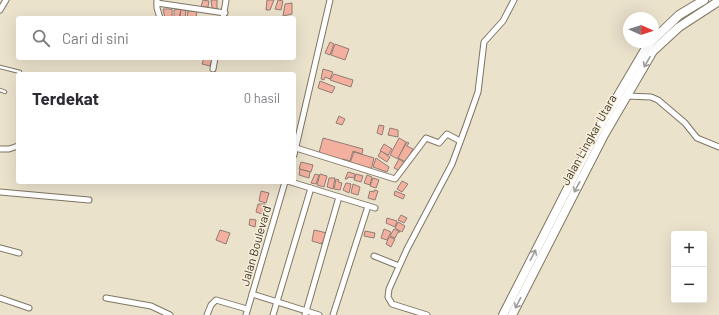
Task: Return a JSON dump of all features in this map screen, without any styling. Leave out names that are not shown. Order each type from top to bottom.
[{"type":"main road","name":"Jalan Lingkar Utara","points":[[659,34],[679,15],[704,0]]},
{"type":"main road","name":"Jalan Lingkar Utara","points":[[512,315],[597,148],[653,51],[685,22],[719,1]]},
{"type":"main road","points":[[679,15],[685,22]]},
{"type":"main road","name":"Jalan Lingkar Utara","points":[[503,315],[596,133],[646,48]]},
{"type":"street","points":[[0,10],[6,0]]},
{"type":"street","points":[[160,16],[157,1],[224,15],[226,0]]},
{"type":"street","points":[[330,0],[296,148],[395,179],[426,138],[439,143],[447,134],[460,141]]},
{"type":"street","points":[[427,315],[392,304],[389,300],[389,289],[399,266],[452,164],[478,92],[484,42],[503,21],[514,0]]},
{"type":"street","points":[[213,69],[215,60]]},
{"type":"street","points":[[627,96],[651,97],[658,100],[685,123],[697,138],[719,147]]},
{"type":"street","points":[[0,149],[10,149],[16,147]]},
{"type":"street","name":"Jalan Boulevard","points":[[246,312],[284,184]]},
{"type":"street","points":[[296,184],[374,208]]},
{"type":"street","points":[[273,315],[311,188]]},
{"type":"street","points":[[0,192],[89,200]]},
{"type":"street","points":[[305,313],[339,197]]},
{"type":"street","points":[[333,315],[368,206]]},
{"type":"street","points":[[0,248],[19,253]]},
{"type":"street","points":[[374,256],[399,266]]},
{"type":"street","points":[[252,294],[305,313],[319,315]]},
{"type":"street","points":[[0,298],[29,308]]},
{"type":"street","points":[[106,298],[151,306],[170,315]]},
{"type":"street","points":[[207,315],[211,305],[216,300],[246,312]]},
{"type":"lane","points":[[0,67],[20,72]]},
{"type":"lane","points":[[0,90],[5,92]]},
{"type":"building","points":[[203,0],[209,1],[208,7],[201,7]]},
{"type":"building","points":[[211,0],[217,0],[217,9],[212,8]]},
{"type":"building","points":[[267,0],[274,0],[270,10],[266,10]]},
{"type":"building","points":[[278,0],[283,1],[281,10],[275,9]]},
{"type":"building","points":[[292,3],[292,14],[283,16],[285,4]]},
{"type":"building","points":[[163,9],[172,9],[172,16],[165,16]]},
{"type":"building","points":[[181,9],[186,11],[185,16],[180,16]]},
{"type":"building","points":[[181,9],[179,16],[174,16],[174,10]]},
{"type":"building","points":[[188,11],[197,11],[196,16],[187,16]]},
{"type":"building","points":[[330,42],[334,44],[330,55],[325,53]]},
{"type":"building","points":[[335,44],[349,49],[345,60],[331,55]]},
{"type":"building","points":[[203,60],[212,60],[210,66],[202,64]]},
{"type":"building","points":[[323,69],[333,72],[330,79],[325,77],[324,80],[321,79]]},
{"type":"building","points":[[334,74],[353,80],[351,87],[330,80]]},
{"type":"building","points":[[320,81],[335,87],[332,93],[318,88]]},
{"type":"building","points":[[339,116],[345,119],[342,125],[336,123]]},
{"type":"building","points":[[379,125],[384,126],[382,135],[377,133]]},
{"type":"building","points":[[390,128],[398,130],[398,137],[388,135]]},
{"type":"building","points":[[323,138],[363,149],[362,154],[353,151],[350,161],[343,159],[343,161],[319,153]]},
{"type":"building","points":[[399,138],[406,142],[398,159],[390,155]]},
{"type":"building","points":[[407,142],[409,143],[407,146],[413,149],[406,162],[398,158]]},
{"type":"building","points":[[384,144],[392,149],[388,155],[380,151]]},
{"type":"building","points":[[381,151],[390,157],[387,162],[378,156]]},
{"type":"building","points":[[354,152],[374,158],[371,170],[350,163]]},
{"type":"building","points":[[376,158],[389,167],[387,172],[373,167]]},
{"type":"building","points":[[399,159],[405,163],[400,171],[394,168]]},
{"type":"building","points":[[301,162],[313,165],[311,172],[299,169]]},
{"type":"building","points":[[300,169],[310,172],[309,178],[299,175]]},
{"type":"building","points":[[348,172],[355,174],[354,178],[348,177],[345,179]]},
{"type":"building","points":[[315,174],[319,175],[316,184],[311,183]]},
{"type":"building","points":[[320,174],[327,176],[324,187],[317,185]]},
{"type":"building","points":[[356,174],[363,176],[361,182],[354,180]]},
{"type":"building","points":[[367,175],[372,177],[370,185],[364,183]]},
{"type":"building","points":[[329,178],[335,178],[333,189],[327,187]]},
{"type":"building","points":[[373,178],[379,180],[376,188],[370,186]]},
{"type":"building","points":[[336,179],[339,180],[338,182],[342,183],[340,190],[334,189]]},
{"type":"building","points":[[402,181],[408,184],[402,192],[397,189]]},
{"type":"building","points":[[346,183],[351,184],[349,193],[343,190]]},
{"type":"building","points":[[353,184],[360,187],[358,195],[351,193]]},
{"type":"building","points":[[374,190],[378,191],[375,200],[368,198],[370,191],[374,192]]},
{"type":"building","points":[[261,191],[269,193],[266,203],[259,201]]},
{"type":"building","points":[[395,191],[405,195],[403,199],[394,195]]},
{"type":"building","points":[[258,204],[265,204],[262,214],[256,212]]},
{"type":"building","points":[[401,215],[407,218],[404,223],[398,220]]},
{"type":"building","points":[[387,218],[397,221],[395,227],[386,223]]},
{"type":"building","points":[[250,219],[256,220],[255,227],[249,225]]},
{"type":"building","points":[[398,222],[405,226],[402,232],[395,228]]},
{"type":"building","points":[[384,229],[391,232],[387,240],[381,238]]},
{"type":"building","points":[[394,229],[400,232],[398,232],[395,238],[390,236]]},
{"type":"building","points":[[220,230],[230,233],[226,244],[216,240]]},
{"type":"building","points":[[314,230],[327,233],[324,243],[322,242],[322,244],[312,241]]},
{"type":"building","points":[[365,231],[375,233],[374,238],[364,236]]},
{"type":"building","points":[[389,237],[395,239],[391,247],[386,244]]}]
